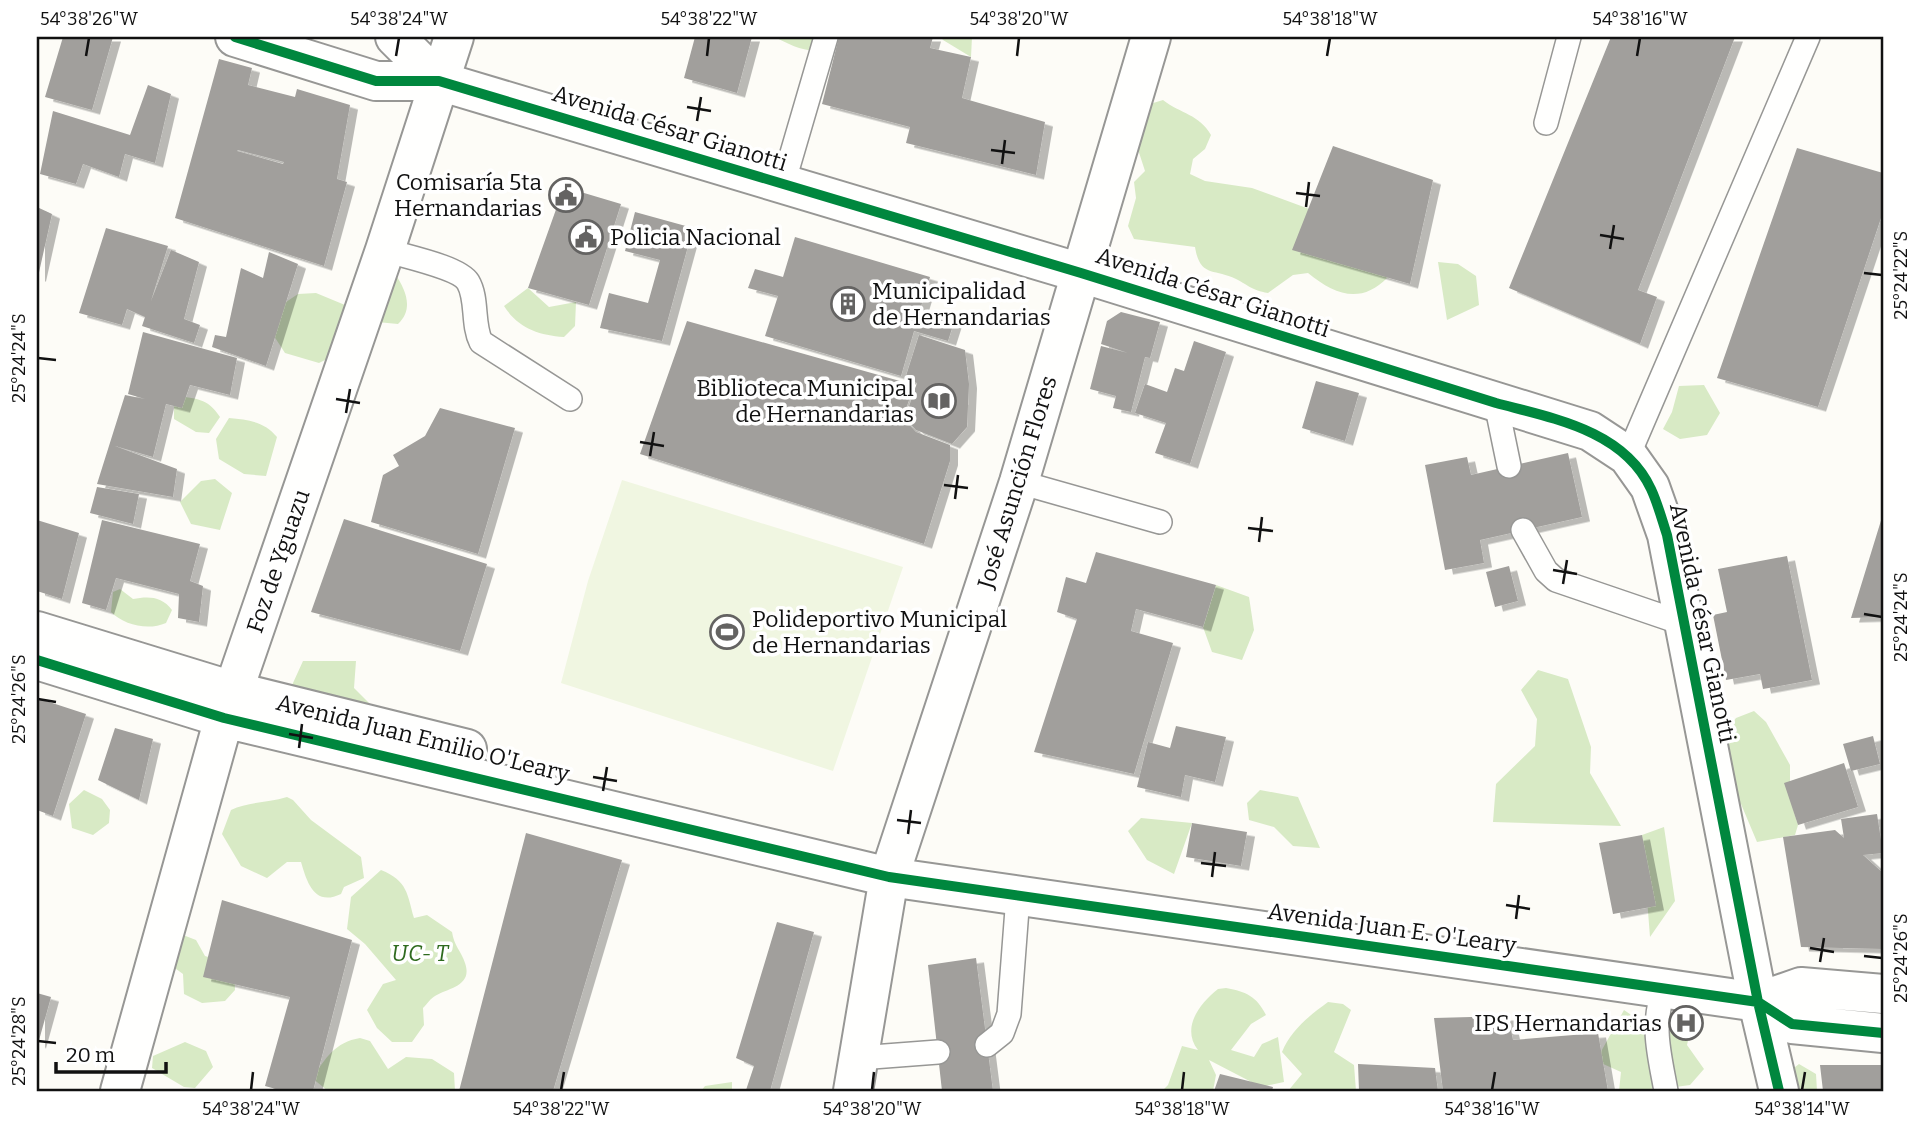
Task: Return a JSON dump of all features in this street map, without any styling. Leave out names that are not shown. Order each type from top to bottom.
[{"type":"street","name":"Avenida César Gianotti","points":[[235,37],[376,81],[439,81],[1081,273],[1590,431],[1629,456],[1650,487],[1667,535],[1758,1002],[1779,1091]]},
{"type":"street","name":"Avenida César Gianotti","points":[[395,37],[439,81]]},
{"type":"street","name":"Foz de Yguazu","points":[[120,1091],[229,705],[385,250],[454,37]]},
{"type":"street","name":"José Asunción Flores","points":[[856,1075],[888,877],[1019,482],[1151,37]]},
{"type":"street","name":"Avenida Juan Emilio O'Leary","points":[[37,631],[229,705]]},
{"type":"street","name":"Avenida Juan Emilio O'Leary","points":[[37,660],[229,705],[888,877]]},
{"type":"street","name":"Avenida Juan E. O'Leary","points":[[888,877],[1758,1002],[1792,1024],[1883,1033]]},
{"type":"street","points":[[1758,1002],[1801,988],[1883,994]]},
{"type":"lane","points":[[783,184],[825,37]]},
{"type":"lane","points":[[1546,123],[1569,37]]},
{"type":"lane","points":[[1629,456],[1808,37]]},
{"type":"lane","points":[[385,250],[458,273],[468,282],[475,331],[481,342],[570,399]]},
{"type":"lane","points":[[1496,403],[1509,466]]},
{"type":"lane","points":[[1019,482],[1160,522]]},
{"type":"lane","points":[[1523,530],[1546,571],[1556,580],[1685,624]]},
{"type":"lane","points":[[987,1045],[1002,1033],[1009,1014],[1018,896]]},
{"type":"lane","points":[[1664,988],[1656,1013],[1656,1039],[1667,1091]]},
{"type":"lane","points":[[856,1075],[938,1052]]},
{"type":"green space","points":[[775,37],[839,37],[825,49],[808,50]]},
{"type":"green space","points":[[941,37],[972,37],[971,57],[943,40]]},
{"type":"green space","points":[[1163,100],[1195,118],[1211,135],[1205,149],[1193,159],[1190,174],[1205,181],[1252,188],[1312,210],[1388,277],[1368,291],[1348,294],[1328,287],[1308,273],[1293,275],[1268,293],[1204,268],[1197,257],[1195,247],[1134,239],[1128,226],[1136,198],[1134,182],[1145,171],[1131,128],[1150,104]]},
{"type":"green space","points":[[1438,262],[1458,264],[1476,276],[1479,305],[1447,320]]},
{"type":"green space","points":[[395,274],[407,299],[406,312],[398,324],[377,322],[348,309],[347,299],[357,275]]},
{"type":"green space","points":[[528,288],[549,307],[576,302],[575,326],[564,337],[522,325],[504,306]]},
{"type":"green space","points":[[316,293],[345,305],[349,325],[337,354],[319,363],[285,353],[272,333],[280,306],[298,294]]},
{"type":"green space","points":[[1704,385],[1720,413],[1707,435],[1680,439],[1663,429],[1672,412],[1679,386]]},
{"type":"green space","points":[[174,396],[200,400],[211,406],[220,417],[209,433],[196,432],[174,419]]},
{"type":"green space","points":[[229,418],[261,424],[277,437],[266,476],[244,474],[219,459],[216,439]]},
{"type":"green space","points":[[215,479],[232,493],[220,530],[191,524],[180,502],[201,481]]},
{"type":"green space","name":"Polideportivo Municipal de Hernandarias","points":[[622,480],[903,567],[833,771],[561,683],[588,581]]},
{"type":"green space","points":[[1216,585],[1249,597],[1254,630],[1242,660],[1212,652],[1203,627]]},
{"type":"green space","points":[[120,589],[133,599],[149,597],[164,602],[172,610],[166,623],[144,626],[116,617],[111,612],[113,592]]},
{"type":"green space","points":[[303,661],[356,661],[354,688],[375,709],[283,705]]},
{"type":"green space","points":[[1538,670],[1568,679],[1591,747],[1590,773],[1621,826],[1493,822],[1496,784],[1535,746],[1537,719],[1521,690]]},
{"type":"green space","points":[[1754,711],[1766,722],[1790,765],[1790,799],[1798,825],[1795,835],[1757,842],[1741,804],[1725,829],[1717,742],[1736,718]]},
{"type":"green space","points":[[84,790],[102,799],[110,810],[109,823],[93,835],[72,828],[69,804]]},
{"type":"green space","points":[[1260,790],[1298,797],[1320,848],[1293,846],[1274,827],[1249,820],[1247,803]]},
{"type":"green space","name":"UC- T","points":[[287,797],[311,820],[361,857],[364,878],[344,887],[341,894],[324,897],[318,895],[309,884],[301,862],[287,862],[267,878],[241,866],[222,834],[231,810]]},
{"type":"green space","points":[[1141,818],[1192,823],[1174,874],[1147,860],[1128,831]]},
{"type":"green space","points":[[1664,827],[1675,901],[1650,937],[1642,835]]},
{"type":"green space","name":"UC- T","points":[[381,870],[397,879],[405,889],[414,918],[427,915],[452,932],[467,971],[463,981],[434,997],[423,1008],[424,1025],[412,1042],[392,1042],[377,1028],[367,1010],[383,984],[396,980],[365,944],[347,929],[351,897]]},
{"type":"green space","points":[[183,935],[196,940],[205,956],[234,965],[235,990],[225,1001],[202,1003],[184,994],[183,974],[172,966]]},
{"type":"green space","points":[[1226,988],[1250,996],[1266,1015],[1251,1024],[1231,1050],[1254,1057],[1262,1044],[1278,1037],[1284,1082],[1261,1087],[1209,1060],[1216,1075],[1213,1091],[1162,1091],[1168,1085],[1182,1046],[1198,1050],[1191,1033],[1199,1009],[1218,989]]},
{"type":"green space","points":[[1328,1002],[1343,1004],[1351,1010],[1334,1052],[1354,1065],[1356,1091],[1288,1091],[1302,1074],[1282,1052],[1307,1018]]},
{"type":"green space","points":[[1624,1010],[1640,1021],[1655,1015],[1667,1028],[1689,1036],[1687,1045],[1704,1069],[1690,1085],[1661,1089],[1655,1081],[1651,1091],[1619,1091],[1621,1072],[1601,1063],[1598,1057]]},
{"type":"green space","points":[[360,1038],[370,1041],[388,1069],[406,1057],[432,1059],[454,1073],[455,1091],[328,1091],[312,1078],[338,1047]]},
{"type":"green space","points":[[185,1042],[206,1051],[213,1067],[195,1088],[184,1087],[152,1068],[153,1056]]},
{"type":"green space","points":[[1799,1064],[1816,1074],[1817,1091],[1785,1091],[1782,1077]]},
{"type":"green space","points":[[732,1082],[732,1091],[701,1091],[705,1086]]},
{"type":"building","points":[[63,37],[113,37],[92,110],[45,97]]},
{"type":"building","points":[[695,37],[752,37],[737,93],[684,78]]},
{"type":"building","points":[[839,37],[933,37],[930,48],[971,57],[962,98],[1045,122],[1036,175],[906,143],[910,127],[822,104]]},
{"type":"building","points":[[1611,37],[1735,37],[1638,290],[1657,297],[1640,344],[1509,288]]},
{"type":"building","points":[[219,59],[252,68],[248,85],[295,97],[297,89],[350,105],[337,179],[347,182],[324,266],[175,218]],"holes":[[[238,150],[284,162],[283,164],[237,151]]]},
{"type":"building","points":[[148,85],[171,94],[155,163],[125,154],[119,177],[83,164],[76,184],[40,174],[53,111],[130,135]]},
{"type":"building","points":[[1333,146],[1433,180],[1410,284],[1292,250]]},
{"type":"building","points":[[1797,148],[1883,173],[1883,212],[1818,407],[1717,378]]},
{"type":"building","points":[[564,187],[621,204],[589,305],[528,288]]},
{"type":"building","points":[[37,207],[52,214],[38,277],[37,277]]},
{"type":"building","points":[[635,212],[693,228],[662,341],[600,328],[609,293],[648,303],[660,260],[625,251]]},
{"type":"building","points":[[106,228],[168,246],[151,301],[171,250],[199,262],[184,319],[200,325],[194,343],[142,326],[145,317],[127,309],[122,325],[79,313]]},
{"type":"building","name":"Municipalidad de Hernandarias","points":[[795,237],[930,277],[919,313],[954,322],[948,341],[914,331],[901,376],[765,336],[778,296],[748,288],[755,269],[783,277]]},
{"type":"building","points":[[269,252],[298,264],[266,366],[212,347],[215,335],[226,337],[241,268],[263,278]]},
{"type":"building","points":[[1121,312],[1160,322],[1150,358],[1145,357],[1131,412],[1113,408],[1116,396],[1090,389],[1101,346],[1128,353],[1101,344],[1107,321]]},
{"type":"building","points":[[687,321],[914,385],[903,418],[916,432],[950,445],[950,461],[924,544],[640,454]]},
{"type":"building","points":[[143,332],[237,358],[230,395],[190,385],[182,408],[166,404],[153,457],[115,446],[177,469],[173,497],[97,484],[125,395],[145,399],[128,394]]},
{"type":"building","name":"Biblioteca Municipal de Hernandarias","points":[[919,335],[965,350],[969,384],[967,427],[952,444],[916,430],[905,418],[917,383],[905,379]]},
{"type":"building","points":[[1194,341],[1226,352],[1190,464],[1155,453],[1166,423],[1135,413],[1145,384],[1167,392],[1175,368],[1184,371]]},
{"type":"building","points":[[1316,381],[1359,393],[1345,441],[1302,428]]},
{"type":"building","points":[[440,408],[515,428],[478,554],[371,522],[383,475],[399,466],[393,455],[425,436]]},
{"type":"building","points":[[1568,453],[1582,517],[1480,540],[1484,563],[1445,570],[1425,465],[1467,457],[1471,475]]},
{"type":"building","points":[[97,487],[139,494],[133,524],[90,513]]},
{"type":"building","points":[[1883,514],[1883,617],[1851,618]]},
{"type":"building","points":[[344,519],[487,564],[460,651],[311,612]]},
{"type":"building","points":[[37,520],[79,533],[62,599],[37,591]]},
{"type":"building","points":[[102,520],[200,544],[190,581],[203,586],[199,622],[178,618],[179,594],[116,578],[106,610],[82,603]]},
{"type":"building","points":[[1096,552],[1216,585],[1203,627],[1136,609],[1131,631],[1173,643],[1134,774],[1034,752],[1077,619],[1057,612],[1066,577],[1086,583]]},
{"type":"building","points":[[1787,556],[1812,680],[1763,689],[1760,674],[1726,680],[1713,615],[1727,612],[1718,569]]},
{"type":"building","points":[[1509,566],[1518,601],[1495,607],[1486,572]]},
{"type":"building","points":[[37,698],[86,714],[53,816],[37,810]]},
{"type":"building","points":[[1176,726],[1226,737],[1215,782],[1185,775],[1181,797],[1137,787],[1148,742],[1170,748]]},
{"type":"building","points":[[115,728],[153,739],[139,800],[98,780]]},
{"type":"building","points":[[1873,736],[1880,764],[1851,771],[1843,744]]},
{"type":"building","points":[[1844,763],[1858,807],[1798,825],[1784,783]]},
{"type":"building","points":[[1877,814],[1883,853],[1863,855],[1883,873],[1883,949],[1801,947],[1783,837],[1835,830],[1844,838],[1841,819]]},
{"type":"building","points":[[1192,823],[1247,832],[1241,866],[1186,857]]},
{"type":"building","name":"UC- T","points":[[526,833],[622,860],[553,1091],[459,1091]]},
{"type":"building","points":[[1642,835],[1656,906],[1613,914],[1599,843]]},
{"type":"building","name":"UC- T","points":[[222,900],[352,940],[313,1091],[283,1091],[265,1086],[290,997],[203,977]]},
{"type":"building","points":[[777,922],[814,932],[770,1091],[749,1091],[746,1090],[754,1066],[736,1058]]},
{"type":"building","points":[[976,958],[993,1091],[942,1091],[928,965]]},
{"type":"building","points":[[37,993],[51,997],[38,1044],[37,1043]]},
{"type":"building","points":[[1508,1016],[1513,1040],[1598,1033],[1608,1091],[1443,1091],[1434,1018]]},
{"type":"building","points":[[1358,1064],[1435,1068],[1438,1091],[1359,1091]]},
{"type":"building","points":[[1820,1065],[1883,1065],[1883,1091],[1823,1091]]},
{"type":"building","points":[[1220,1074],[1273,1087],[1272,1091],[1214,1091]]},
{"type":"cycle path","points":[[235,37],[376,81],[439,81],[1081,273],[1496,403],[1563,421],[1605,440],[1639,469],[1651,489],[1667,535],[1758,1002],[1779,1091]]},
{"type":"cycle path","points":[[37,660],[224,718],[889,877],[1758,1002],[1792,1024],[1883,1033]]},
{"type":"place","name":"Comisaría 5ta Hernandarias","points":[[566,195]]},
{"type":"place","name":"Policia Nacional","points":[[586,237]]},
{"type":"place","name":"Municipalidad de Hernandarias","points":[[848,304]]},
{"type":"place","name":"Biblioteca Municipal de Hernandarias","points":[[939,401]]},
{"type":"place","name":"Polideportivo Municipal de Hernandarias","points":[[727,632]]},
{"type":"place","name":"IPS Hernandarias","points":[[1686,1023]]}]
